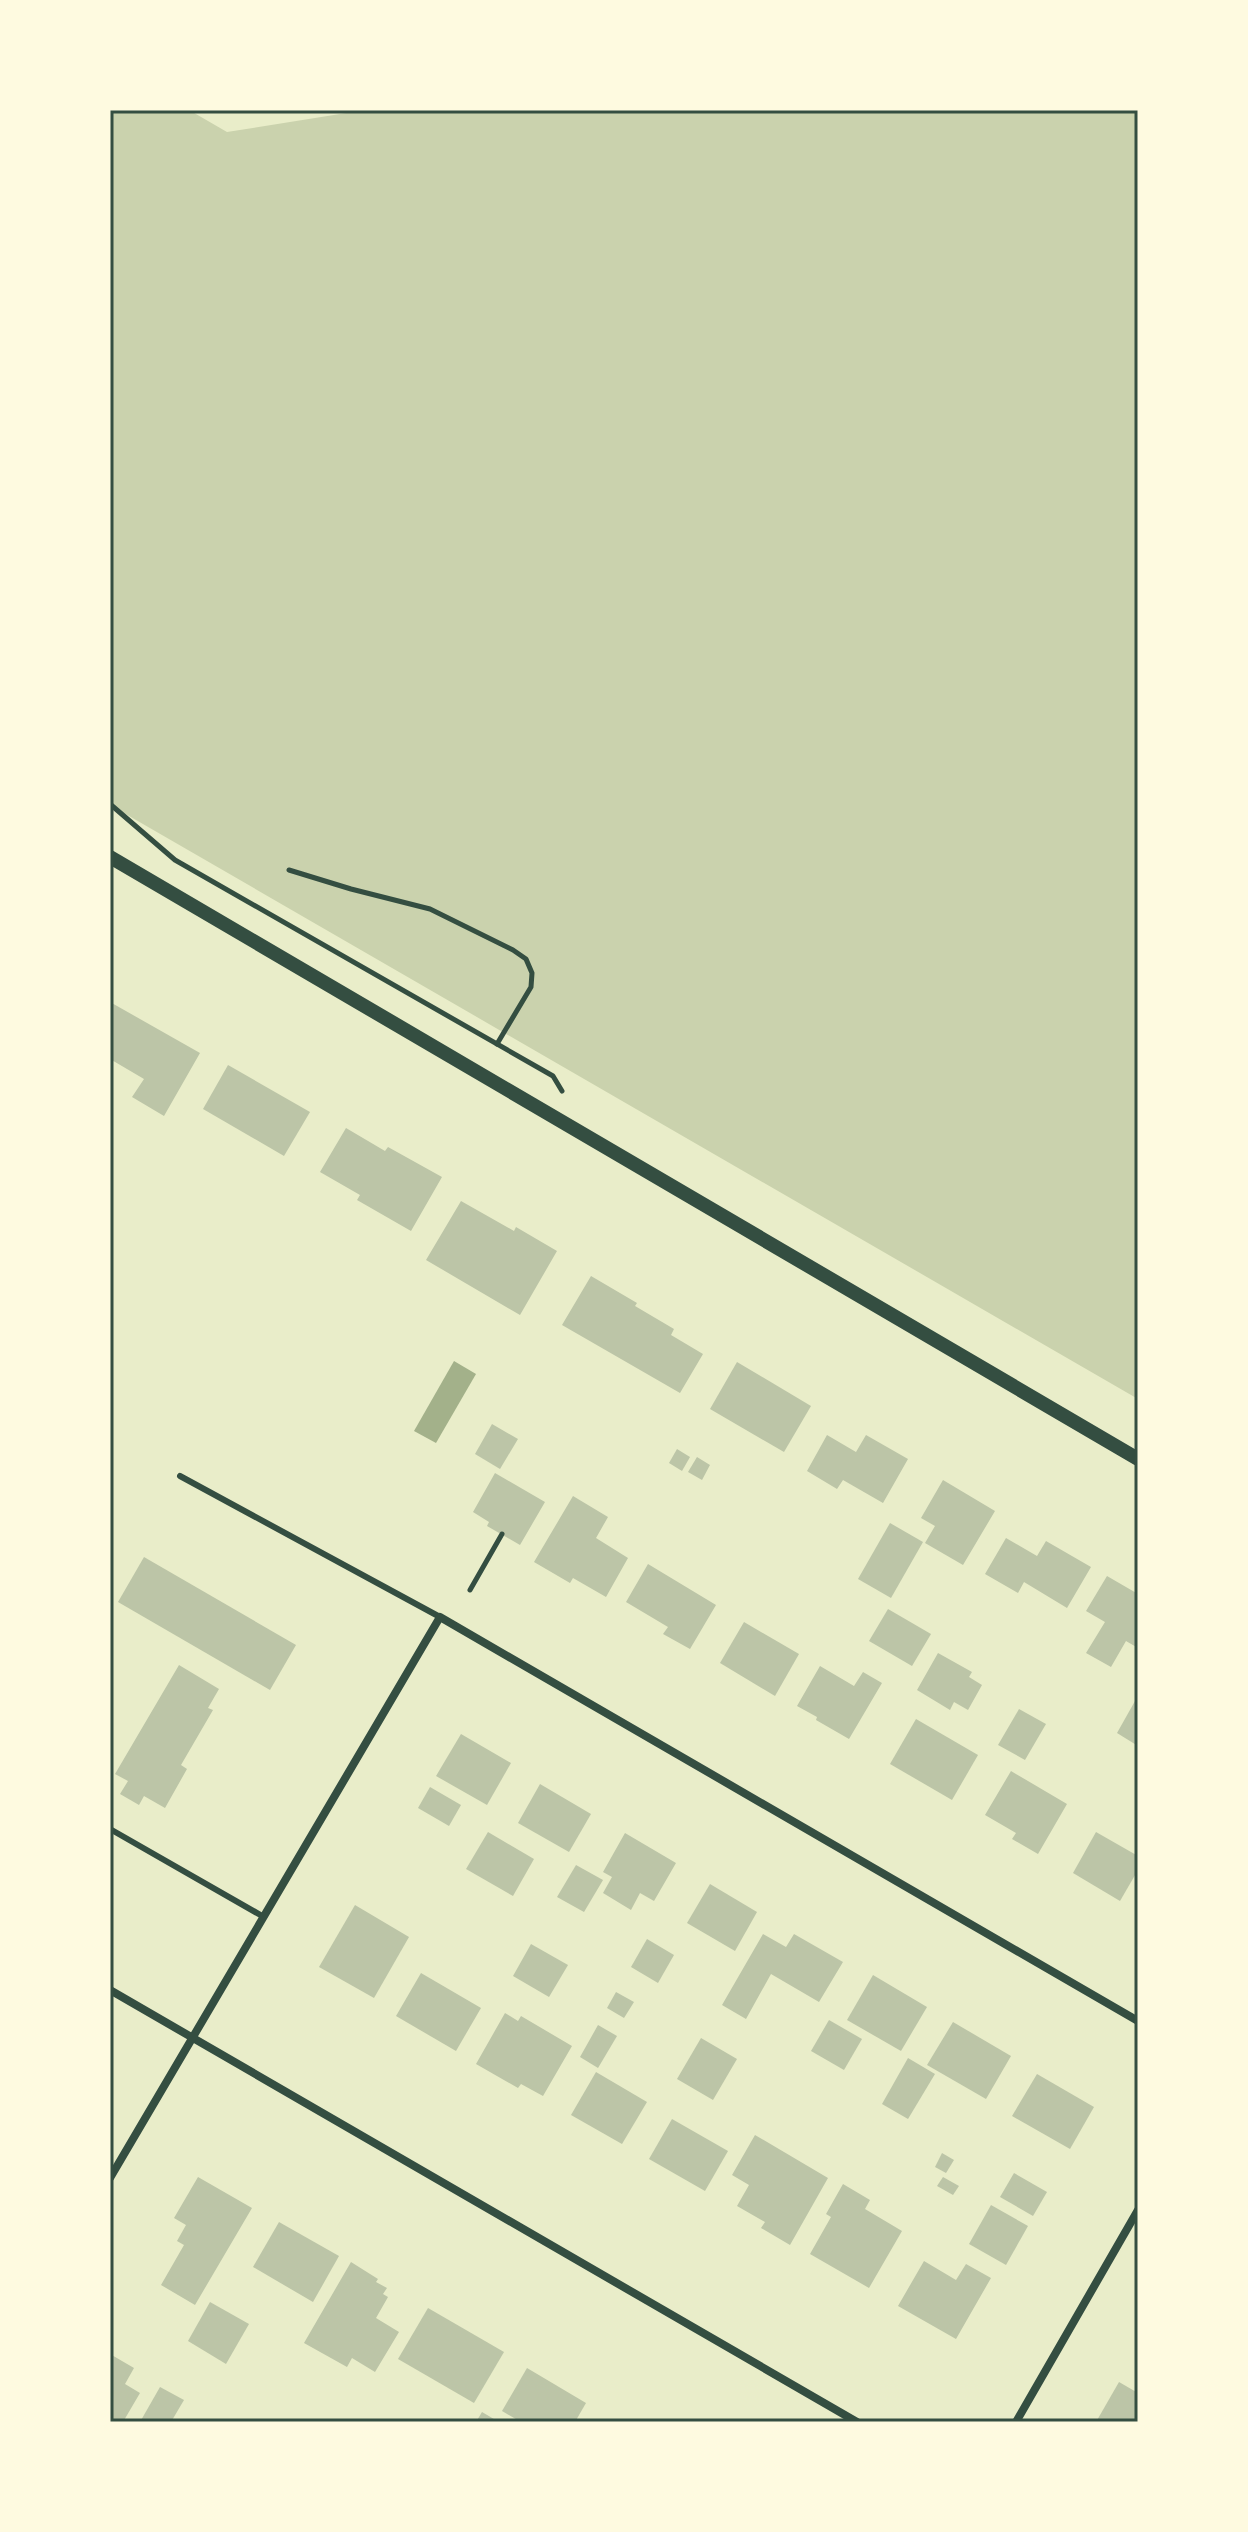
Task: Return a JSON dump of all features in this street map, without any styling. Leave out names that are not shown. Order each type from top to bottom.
[{"type":"street","points":[[110,857],[1138,1459]]},
{"type":"street","points":[[110,2178],[440,1617],[1138,2021]]},
{"type":"street","points":[[110,1990],[857,2422]]},
{"type":"street","points":[[1016,2422],[1138,2210]]},
{"type":"lane","points":[[180,1476],[440,1617]]},
{"type":"lane","points":[[110,1829],[264,1917]]},
{"type":"path","points":[[289,870],[430,909],[526,959],[532,973],[531,987],[497,1045]]},
{"type":"path","points":[[470,1590],[502,1534]]},
{"type":"shaded area","points":[[110,110],[189,110],[227,132],[365,110],[1138,110],[1138,1399],[110,805]]},
{"type":"shaded area","points":[[454,1361],[476,1374],[436,1443],[414,1431]]},
{"type":"building","points":[[110,1002],[200,1053],[164,1116],[132,1097],[144,1079],[110,1059]]},
{"type":"building","points":[[228,1065],[310,1112],[284,1156],[203,1109]]},
{"type":"building","points":[[346,1128],[385,1151],[388,1147],[442,1177],[411,1231],[357,1200],[360,1195],[320,1172]]},
{"type":"building","points":[[461,1201],[557,1251],[520,1315],[426,1260]]},
{"type":"building","points":[[591,1276],[637,1303],[635,1306],[674,1329],[671,1335],[703,1354],[680,1393],[562,1325]]},
{"type":"building","points":[[737,1362],[811,1406],[784,1452],[710,1409]]},
{"type":"building","points":[[492,1424],[518,1439],[500,1469],[475,1454]]},
{"type":"building","points":[[827,1435],[856,1452],[866,1435],[908,1459],[883,1503],[843,1480],[837,1489],[807,1471]]},
{"type":"building","points":[[677,1449],[690,1457],[682,1471],[669,1463]]},
{"type":"building","points":[[697,1457],[710,1465],[702,1480],[688,1472]]},
{"type":"building","points":[[495,1473],[545,1502],[520,1545],[487,1526],[489,1522],[473,1512]]},
{"type":"building","points":[[943,1480],[995,1511],[963,1565],[925,1543],[935,1526],[921,1518]]},
{"type":"building","points":[[573,1496],[608,1517],[596,1538],[628,1558],[606,1597],[573,1578],[570,1583],[534,1562]]},
{"type":"building","points":[[890,1523],[923,1542],[891,1598],[858,1579]]},
{"type":"building","points":[[1006,1538],[1037,1556],[1046,1541],[1091,1567],[1067,1608],[1024,1582],[1018,1593],[985,1574]]},
{"type":"building","points":[[144,1557],[296,1645],[270,1690],[118,1602]]},
{"type":"building","points":[[648,1564],[716,1605],[690,1649],[663,1634],[668,1627],[626,1602]]},
{"type":"building","points":[[1107,1576],[1138,1594],[1138,1648],[1126,1641],[1111,1667],[1086,1653],[1105,1622],[1086,1611]]},
{"type":"building","points":[[888,1609],[931,1634],[912,1666],[869,1641]]},
{"type":"building","points":[[744,1622],[799,1654],[775,1696],[720,1663]]},
{"type":"building","points":[[938,1653],[972,1672],[969,1677],[982,1685],[968,1710],[954,1702],[950,1710],[917,1690]]},
{"type":"building","points":[[179,1665],[219,1689],[208,1708],[213,1710],[181,1765],[187,1769],[165,1808],[144,1796],[139,1805],[120,1794],[128,1781],[115,1774]]},
{"type":"building","points":[[820,1666],[854,1686],[863,1672],[882,1683],[849,1739],[797,1706]]},
{"type":"building","points":[[1135,1701],[1138,1703],[1138,1746],[1117,1733]]},
{"type":"building","points":[[1019,1709],[1046,1724],[1025,1760],[998,1745]]},
{"type":"building","points":[[916,1719],[978,1755],[952,1800],[890,1764]]},
{"type":"building","points":[[461,1734],[511,1763],[487,1805],[436,1776]]},
{"type":"building","points":[[1011,1771],[1067,1804],[1038,1854],[1012,1839],[1016,1833],[985,1815]]},
{"type":"building","points":[[540,1784],[591,1814],[569,1852],[518,1823]]},
{"type":"building","points":[[430,1787],[461,1805],[449,1826],[418,1808]]},
{"type":"building","points":[[488,1832],[534,1859],[513,1896],[466,1869]]},
{"type":"building","points":[[1096,1832],[1138,1856],[1138,1870],[1120,1901],[1073,1873]]},
{"type":"building","points":[[625,1833],[676,1863],[654,1901],[640,1893],[631,1910],[603,1893],[612,1877],[603,1872]]},
{"type":"building","points":[[576,1865],[603,1880],[584,1912],[557,1897]]},
{"type":"building","points":[[710,1884],[757,1912],[735,1951],[687,1923]]},
{"type":"building","points":[[355,1905],[409,1937],[374,1998],[319,1967]]},
{"type":"building","points":[[763,1934],[786,1947],[794,1934],[843,1962],[819,2002],[771,1974],[746,2019],[722,2005]]},
{"type":"building","points":[[647,1939],[674,1955],[658,1983],[631,1967]]},
{"type":"building","points":[[531,1944],[568,1965],[549,1997],[513,1976]]},
{"type":"building","points":[[421,1973],[481,2008],[456,2051],[396,2016]]},
{"type":"building","points":[[873,1975],[927,2007],[901,2051],[847,2020]]},
{"type":"building","points":[[616,1992],[634,2002],[624,2018],[607,2008]]},
{"type":"building","points":[[505,2013],[518,2021],[521,2016],[572,2046],[543,2096],[521,2084],[518,2088],[476,2064]]},
{"type":"building","points":[[829,2020],[862,2039],[844,2070],[811,2051]]},
{"type":"building","points":[[953,2022],[1011,2056],[986,2099],[927,2065]]},
{"type":"building","points":[[598,2025],[617,2036],[598,2068],[580,2057]]},
{"type":"building","points":[[701,2038],[737,2059],[713,2100],[677,2079]]},
{"type":"building","points":[[908,2058],[935,2074],[908,2119],[882,2104]]},
{"type":"building","points":[[596,2072],[647,2102],[622,2144],[571,2115]]},
{"type":"building","points":[[1037,2074],[1094,2107],[1070,2149],[1012,2116]]},
{"type":"building","points":[[672,2119],[728,2151],[705,2191],[649,2159]]},
{"type":"building","points":[[755,2135],[828,2178],[790,2245],[761,2228],[765,2222],[737,2206],[749,2185],[732,2175]]},
{"type":"building","points":[[942,2153],[954,2160],[946,2173],[935,2167]]},
{"type":"building","points":[[1014,2173],[1047,2192],[1033,2216],[1000,2197]]},
{"type":"building","points":[[198,2177],[252,2208],[195,2305],[161,2285],[184,2245],[177,2241],[186,2225],[174,2218]]},
{"type":"building","points":[[943,2177],[959,2186],[953,2195],[937,2186]]},
{"type":"building","points":[[843,2184],[870,2200],[865,2209],[902,2231],[869,2288],[810,2254],[831,2217],[826,2214]]},
{"type":"building","points":[[991,2205],[1028,2226],[1006,2265],[969,2244]]},
{"type":"building","points":[[279,2222],[339,2256],[313,2302],[253,2267]]},
{"type":"building","points":[[924,2261],[956,2280],[966,2264],[991,2278],[956,2339],[898,2306]]},
{"type":"building","points":[[351,2262],[387,2288],[383,2294],[388,2297],[376,2318],[399,2332],[375,2372],[352,2358],[347,2367],[304,2343]]},
{"type":"building","points":[[210,2302],[249,2324],[226,2364],[188,2341]]},
{"type":"building","points":[[428,2308],[504,2352],[474,2403],[398,2359]]},
{"type":"building","points":[[110,2354],[134,2368],[125,2384],[140,2393],[123,2422],[110,2422]]},
{"type":"building","points":[[527,2368],[586,2403],[575,2422],[521,2422],[502,2411]]},
{"type":"building","points":[[1119,2382],[1138,2393],[1138,2422],[1096,2422]]},
{"type":"building","points":[[160,2387],[184,2400],[171,2422],[140,2422]]},
{"type":"building","points":[[482,2412],[499,2422],[476,2422]]}]
